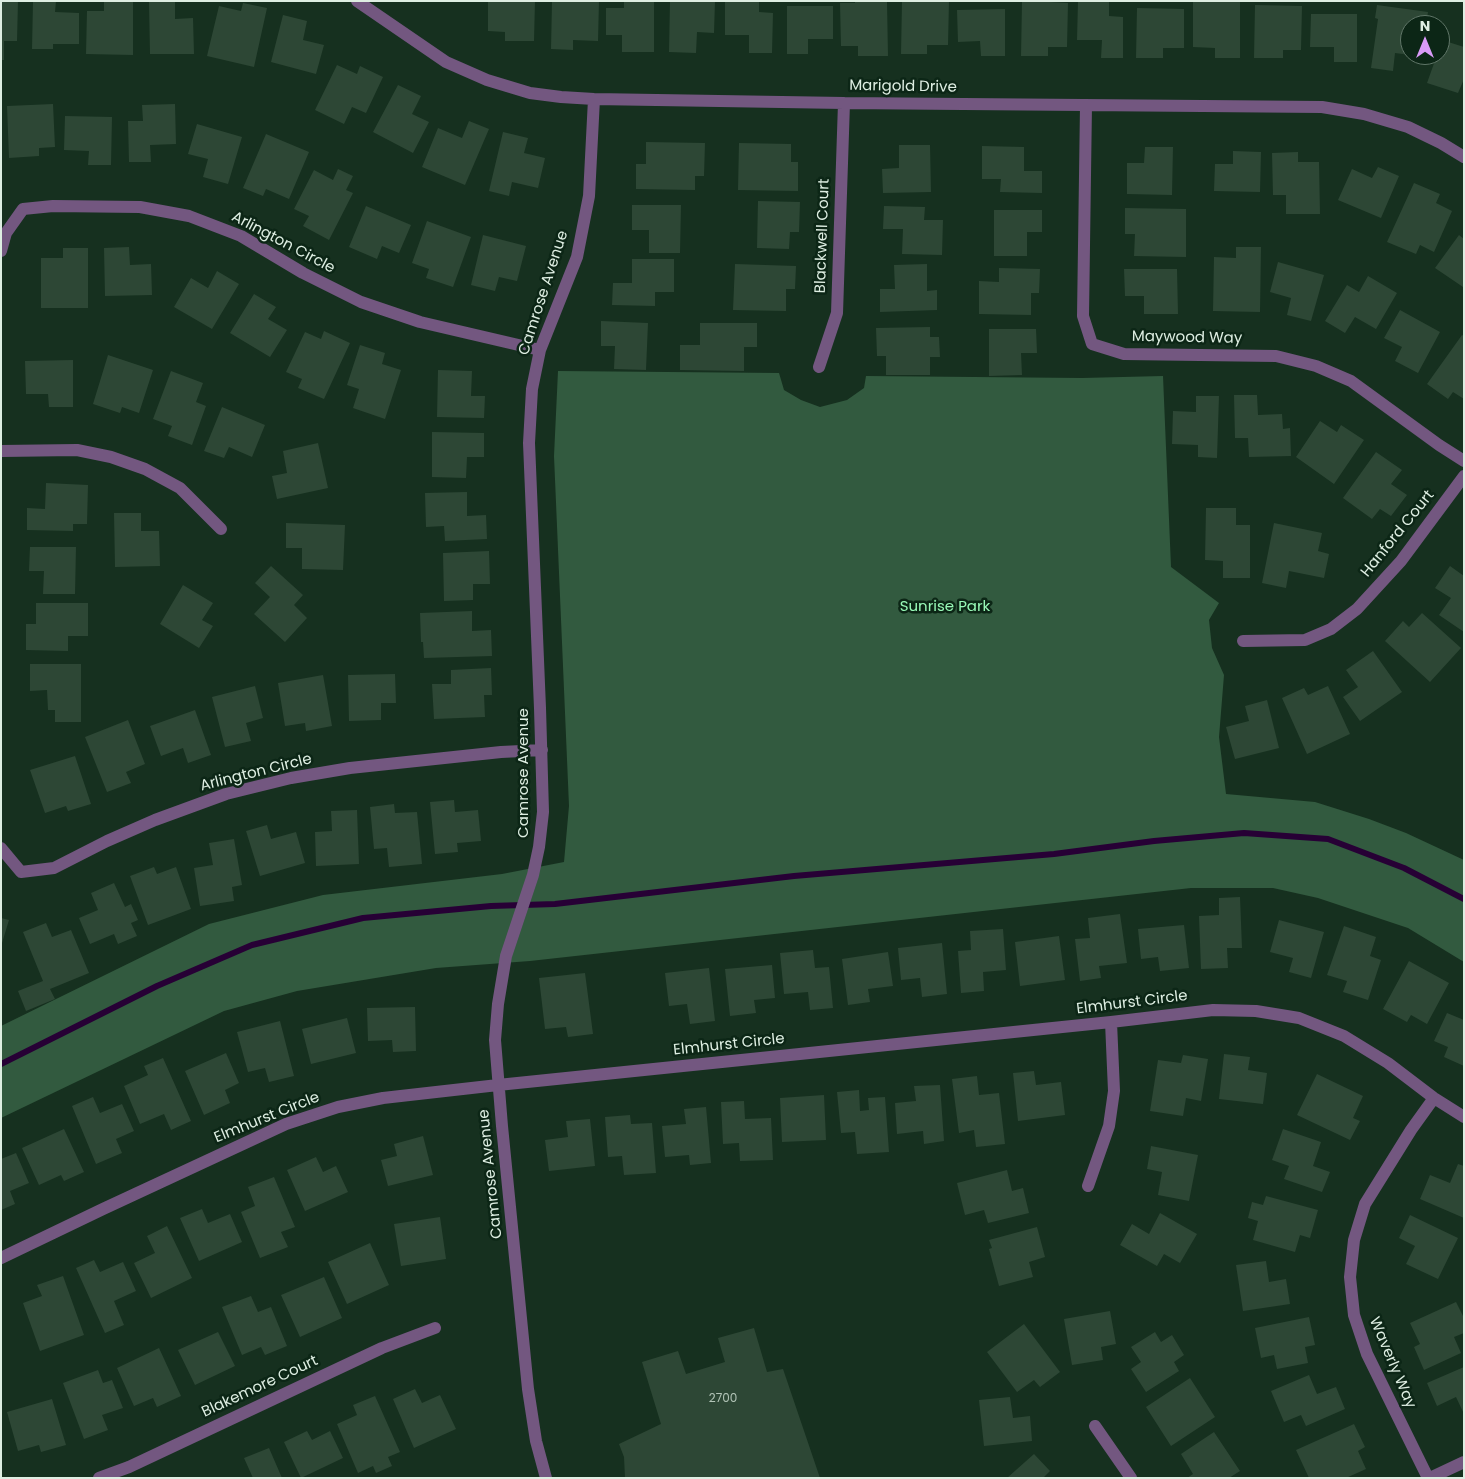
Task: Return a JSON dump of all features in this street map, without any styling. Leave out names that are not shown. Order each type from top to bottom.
[{"type":"street","name":"Marigold Drive","points":[[357,1],[446,62],[487,80],[530,93],[594,99],[1322,108],[1364,114],[1408,127],[1464,156]]},
{"type":"street","name":"Camrose Avenue","points":[[546,1478],[536,1441],[528,1389],[495,1040],[498,1004],[506,956],[533,875],[539,847],[543,812],[529,442],[532,389],[540,350],[576,257],[589,196],[594,99]]},
{"type":"street","name":"Blackwell Court","points":[[819,367],[837,313],[844,103]]},
{"type":"street","name":"Maywood Way","points":[[1086,105],[1083,316],[1092,344],[1124,354],[1276,356],[1316,366],[1351,381],[1464,461]]},
{"type":"street","name":"Arlington Circle","points":[[1,251],[6,233],[23,209],[53,206],[140,207],[189,216],[241,236],[303,272],[361,302],[420,322],[540,350]]},
{"type":"street","points":[[1,450],[77,450],[120,460],[145,470],[180,488],[221,529]]},
{"type":"street","name":"Hanford Court","points":[[1244,641],[1305,640],[1331,629],[1356,609],[1401,561],[1464,476]]},
{"type":"street","name":"Arlington Circle","points":[[1,848],[22,872],[54,868],[155,820],[226,794],[291,778],[369,766],[501,752],[542,750]]},
{"type":"street","name":"Elmhurst Circle","points":[[1,1258],[286,1124],[338,1107],[383,1098],[498,1085],[1213,1010],[1256,1011],[1299,1018],[1344,1036],[1388,1063],[1434,1098],[1464,1117]]},
{"type":"street","points":[[1088,1186],[1109,1126],[1114,1091],[1112,1022]]},
{"type":"street","name":"Waverly Way","points":[[1429,1478],[1367,1354],[1354,1315],[1350,1277],[1354,1240],[1365,1204],[1411,1130],[1434,1098]]},
{"type":"street","name":"Blakemore Court","points":[[99,1478],[130,1467],[382,1348],[435,1328]]},
{"type":"street","points":[[1095,1426],[1131,1478]]},
{"type":"street","points":[[1429,1478],[1464,1462]]},
{"type":"green space","name":"Sunrise Park","points":[[558,371],[779,373],[784,390],[801,400],[820,407],[847,400],[864,388],[866,376],[1082,378],[1163,376],[1171,567],[1219,603],[1209,620],[1212,648],[1224,675],[1219,737],[1226,794],[1315,802],[1406,833],[1464,860],[1464,962],[1408,928],[1318,898],[1273,888],[1191,888],[530,961],[436,968],[297,991],[224,1011],[1,1118],[1,1026],[209,924],[323,895],[502,874],[564,862],[569,806],[554,456]]},
{"type":"building","points":[[1,1],[18,1],[17,41],[4,41],[4,60],[1,60]]},
{"type":"building","points":[[33,1],[56,1],[55,12],[79,13],[79,44],[53,44],[53,49],[32,49]]},
{"type":"building","points":[[104,1],[133,2],[133,55],[86,54],[87,11],[104,11]]},
{"type":"building","points":[[488,1],[535,1],[534,41],[505,41],[505,32],[488,31]]},
{"type":"building","points":[[552,1],[599,1],[598,41],[573,40],[573,50],[551,49]]},
{"type":"building","points":[[624,1],[654,1],[654,52],[622,52],[622,35],[606,35],[606,8],[624,8]]},
{"type":"building","points":[[670,1],[715,1],[714,33],[697,32],[696,53],[669,52]]},
{"type":"building","points":[[725,1],[759,1],[759,12],[773,13],[772,53],[749,53],[749,35],[725,35]]},
{"type":"building","points":[[855,1],[887,2],[888,56],[858,56],[858,46],[841,46],[840,3],[855,3]]},
{"type":"building","points":[[902,1],[949,1],[948,45],[927,45],[927,54],[901,54]]},
{"type":"building","points":[[1078,1],[1109,1],[1109,16],[1123,17],[1123,58],[1101,58],[1102,40],[1077,40]]},
{"type":"building","points":[[1193,1],[1240,1],[1240,58],[1215,58],[1215,48],[1193,47]]},
{"type":"building","points":[[149,2],[175,2],[175,19],[193,18],[194,54],[150,54]]},
{"type":"building","points":[[1022,2],[1068,3],[1067,47],[1048,47],[1048,56],[1021,56]]},
{"type":"building","points":[[243,3],[267,8],[254,67],[207,56],[219,6],[241,11]]},
{"type":"building","points":[[1255,5],[1302,6],[1301,50],[1283,50],[1283,58],[1254,58]]},
{"type":"building","points":[[1377,5],[1428,12],[1428,15],[1400,15],[1400,54],[1395,53],[1393,71],[1371,68],[1378,19],[1375,18]]},
{"type":"building","points":[[787,6],[833,6],[833,39],[808,39],[808,54],[787,54]]},
{"type":"building","points":[[1137,8],[1184,9],[1184,48],[1163,48],[1163,58],[1136,58]]},
{"type":"building","points":[[1005,9],[1005,56],[981,56],[980,41],[958,42],[957,10]]},
{"type":"building","points":[[1311,14],[1357,14],[1357,62],[1334,62],[1334,47],[1310,47]]},
{"type":"building","points":[[283,15],[307,21],[303,40],[324,45],[316,74],[271,62]]},
{"type":"building","points":[[1450,43],[1464,47],[1464,79],[1458,93],[1427,83],[1433,65],[1450,65]]},
{"type":"building","points":[[337,65],[357,74],[360,66],[383,77],[366,113],[352,107],[344,124],[315,110]]},
{"type":"building","points":[[398,85],[421,96],[412,114],[429,122],[413,153],[373,132]]},
{"type":"building","points":[[53,104],[55,147],[39,148],[39,156],[9,158],[7,106]]},
{"type":"building","points":[[175,104],[176,144],[150,145],[151,162],[129,162],[128,121],[143,121],[142,105]]},
{"type":"building","points":[[65,116],[112,117],[111,165],[88,165],[89,151],[64,150]]},
{"type":"building","points":[[469,121],[489,129],[465,185],[422,167],[438,128],[462,138]]},
{"type":"building","points":[[197,124],[242,137],[228,184],[203,177],[208,159],[188,154]]},
{"type":"building","points":[[503,132],[528,138],[524,153],[545,158],[538,188],[512,182],[509,196],[489,191]]},
{"type":"building","points":[[266,134],[309,152],[289,199],[266,189],[263,196],[243,188]]},
{"type":"building","points":[[646,142],[705,143],[704,176],[695,176],[695,190],[636,189],[636,164],[646,164]]},
{"type":"building","points":[[739,143],[791,144],[791,162],[798,162],[798,191],[738,190]]},
{"type":"building","points":[[899,145],[930,145],[931,192],[883,193],[882,169],[899,168]]},
{"type":"building","points":[[982,146],[1024,147],[1024,171],[1042,171],[1042,193],[1000,192],[1001,179],[982,179]]},
{"type":"building","points":[[1145,147],[1173,147],[1172,195],[1127,194],[1127,163],[1144,163]]},
{"type":"building","points":[[1233,151],[1261,152],[1260,192],[1214,191],[1215,164],[1233,164]]},
{"type":"building","points":[[1298,152],[1298,162],[1319,162],[1320,214],[1286,214],[1286,195],[1273,195],[1272,153]]},
{"type":"building","points":[[1378,167],[1399,176],[1381,218],[1338,200],[1352,169],[1372,178]]},
{"type":"building","points":[[338,169],[353,176],[346,190],[353,193],[329,240],[303,226],[309,216],[294,209],[314,170],[333,180]]},
{"type":"building","points":[[1414,183],[1440,194],[1436,203],[1452,211],[1434,252],[1420,245],[1416,254],[1387,242]]},
{"type":"building","points":[[758,201],[800,202],[799,232],[790,232],[789,249],[757,248]]},
{"type":"building","points":[[632,205],[681,205],[680,253],[649,253],[649,230],[632,230]]},
{"type":"building","points":[[366,206],[411,225],[399,253],[382,246],[377,259],[349,247]]},
{"type":"building","points":[[884,206],[925,207],[924,220],[943,220],[942,255],[902,254],[903,229],[883,229]]},
{"type":"building","points":[[1125,208],[1186,209],[1186,257],[1134,256],[1135,234],[1125,234]]},
{"type":"building","points":[[994,210],[1042,210],[1042,232],[1027,232],[1027,256],[994,256]]},
{"type":"building","points":[[427,221],[471,237],[453,287],[426,278],[429,269],[412,263]]},
{"type":"building","points":[[483,235],[526,246],[517,281],[499,277],[495,291],[471,285]]},
{"type":"building","points":[[1459,235],[1464,239],[1463,287],[1435,268]]},
{"type":"building","points":[[129,247],[130,265],[151,264],[152,295],[105,296],[104,248]]},
{"type":"building","points":[[1236,247],[1261,247],[1260,312],[1213,311],[1214,257],[1236,258]]},
{"type":"building","points":[[63,248],[88,248],[88,308],[41,308],[41,258],[63,258]]},
{"type":"building","points":[[632,259],[674,259],[674,292],[655,292],[655,306],[612,305],[613,283],[632,283]]},
{"type":"building","points":[[1278,262],[1324,275],[1311,321],[1287,315],[1291,298],[1270,292]]},
{"type":"building","points":[[735,264],[796,266],[795,289],[786,289],[786,311],[733,310]]},
{"type":"building","points":[[927,264],[927,291],[937,290],[937,310],[880,312],[880,289],[895,289],[894,265]]},
{"type":"building","points":[[999,268],[1040,269],[1039,293],[1031,293],[1031,315],[979,314],[979,281],[999,282]]},
{"type":"building","points":[[1124,269],[1177,269],[1178,314],[1144,314],[1144,296],[1125,296]]},
{"type":"building","points":[[217,271],[239,284],[212,329],[174,307],[191,278],[208,288]]},
{"type":"building","points":[[1368,276],[1397,293],[1376,329],[1355,317],[1345,333],[1325,321],[1347,285],[1359,292]]},
{"type":"building","points":[[254,294],[276,307],[268,319],[287,330],[270,357],[230,333]]},
{"type":"building","points":[[1400,310],[1440,332],[1418,373],[1395,361],[1402,347],[1384,338]]},
{"type":"building","points":[[601,321],[648,323],[646,370],[614,369],[615,346],[601,346]]},
{"type":"building","points":[[700,323],[757,323],[757,347],[744,347],[744,371],[680,370],[680,345],[700,345]]},
{"type":"building","points":[[930,327],[930,337],[939,337],[940,357],[930,357],[930,375],[886,375],[886,356],[877,356],[876,328]]},
{"type":"building","points":[[989,329],[1036,329],[1037,353],[1021,353],[1022,375],[989,376]]},
{"type":"building","points":[[324,331],[350,343],[324,399],[298,388],[302,379],[286,372],[305,332],[321,339]]},
{"type":"building","points":[[1462,335],[1464,336],[1464,399],[1453,392],[1448,399],[1427,384]]},
{"type":"building","points":[[360,345],[385,353],[382,364],[401,370],[385,419],[353,408],[359,389],[347,385]]},
{"type":"building","points":[[108,355],[153,370],[139,413],[122,407],[120,413],[93,404]]},
{"type":"building","points":[[73,360],[73,407],[49,407],[48,394],[26,394],[25,361]]},
{"type":"building","points":[[438,370],[472,371],[471,396],[485,396],[484,418],[437,417]]},
{"type":"building","points":[[171,371],[203,383],[196,402],[206,406],[192,445],[168,436],[172,426],[153,419]]},
{"type":"building","points":[[1234,395],[1257,395],[1258,415],[1282,414],[1283,429],[1290,428],[1291,456],[1249,457],[1248,438],[1235,438]]},
{"type":"building","points":[[1196,396],[1219,396],[1217,458],[1198,457],[1198,445],[1172,444],[1173,411],[1196,412]]},
{"type":"building","points":[[222,407],[265,425],[252,457],[229,447],[224,458],[204,451]]},
{"type":"building","points":[[1320,421],[1337,432],[1341,425],[1364,440],[1334,484],[1296,457]]},
{"type":"building","points":[[432,432],[484,433],[484,457],[467,457],[466,478],[432,477]]},
{"type":"building","points":[[318,443],[328,488],[277,499],[272,476],[287,473],[283,451]]},
{"type":"building","points":[[1376,452],[1402,470],[1391,484],[1407,495],[1391,516],[1380,509],[1372,519],[1343,498]]},
{"type":"building","points":[[46,483],[88,485],[87,524],[73,524],[73,531],[27,530],[27,508],[45,509]]},
{"type":"building","points":[[467,492],[467,516],[486,515],[487,539],[445,541],[444,526],[426,527],[425,493]]},
{"type":"building","points":[[1206,508],[1236,508],[1236,525],[1250,525],[1250,578],[1223,578],[1223,561],[1205,560]]},
{"type":"building","points":[[114,513],[141,513],[141,531],[159,531],[160,566],[115,567]]},
{"type":"building","points":[[286,523],[345,525],[343,570],[302,569],[302,548],[286,548]]},
{"type":"building","points":[[1274,523],[1322,533],[1318,551],[1329,554],[1324,578],[1289,571],[1286,588],[1262,583]]},
{"type":"building","points":[[30,547],[76,547],[75,594],[43,594],[44,571],[29,571]]},
{"type":"building","points":[[489,551],[490,584],[473,584],[473,600],[444,601],[443,553]]},
{"type":"building","points":[[271,566],[303,595],[294,605],[307,618],[285,642],[254,614],[270,597],[255,583]]},
{"type":"building","points":[[1450,566],[1464,576],[1464,632],[1439,615],[1451,598],[1435,588]]},
{"type":"building","points":[[183,585],[213,603],[202,620],[213,626],[199,648],[160,624]]},
{"type":"building","points":[[36,603],[88,603],[88,636],[68,636],[68,651],[26,650],[26,624],[36,624]]},
{"type":"building","points":[[472,611],[472,631],[491,630],[492,656],[424,658],[423,642],[421,642],[420,613]]},
{"type":"building","points":[[1422,613],[1461,648],[1430,682],[1385,641],[1403,621],[1409,627]]},
{"type":"building","points":[[1373,651],[1402,692],[1360,721],[1343,697],[1358,687],[1346,670]]},
{"type":"building","points":[[30,664],[81,664],[81,722],[55,722],[55,710],[48,710],[47,690],[30,691]]},
{"type":"building","points":[[491,668],[492,695],[484,695],[485,717],[434,719],[432,684],[451,684],[451,670]]},
{"type":"building","points":[[395,674],[396,703],[381,703],[381,720],[349,721],[348,675]]},
{"type":"building","points":[[323,675],[332,726],[306,731],[305,723],[285,726],[278,683]]},
{"type":"building","points":[[255,686],[263,718],[246,723],[251,741],[225,747],[212,697]]},
{"type":"building","points":[[1328,686],[1350,734],[1307,754],[1282,698],[1304,688],[1308,695]]},
{"type":"building","points":[[1267,700],[1279,748],[1235,759],[1226,727],[1249,721],[1245,706]]},
{"type":"building","points":[[195,710],[211,755],[188,763],[183,748],[161,756],[150,726]]},
{"type":"building","points":[[128,720],[145,764],[126,772],[131,783],[107,792],[85,737]]},
{"type":"building","points":[[75,756],[91,804],[68,811],[66,806],[45,813],[30,770]]},
{"type":"building","points":[[454,800],[455,812],[478,810],[481,841],[457,843],[458,852],[435,854],[430,802]]},
{"type":"building","points":[[394,804],[395,813],[417,812],[422,864],[389,867],[387,848],[374,849],[370,807]]},
{"type":"building","points":[[357,810],[359,864],[316,866],[315,832],[332,831],[331,811]]},
{"type":"building","points":[[267,825],[271,839],[296,832],[305,863],[260,876],[246,831]]},
{"type":"building","points":[[234,839],[242,885],[232,887],[234,901],[200,906],[194,868],[213,865],[209,843]]},
{"type":"building","points":[[154,867],[157,874],[176,867],[191,909],[148,925],[130,876]]},
{"type":"building","points":[[114,883],[125,907],[131,904],[138,920],[131,923],[137,936],[118,944],[114,934],[90,944],[79,918],[98,910],[91,893]]},
{"type":"building","points":[[1240,897],[1242,948],[1227,948],[1228,968],[1201,969],[1199,916],[1219,915],[1219,898]]},
{"type":"building","points":[[1120,914],[1127,963],[1099,966],[1101,978],[1080,981],[1075,939],[1090,938],[1088,918]]},
{"type":"building","points":[[1,918],[9,920],[2,943],[1,942]]},
{"type":"building","points":[[1279,920],[1324,932],[1311,978],[1289,972],[1293,958],[1270,952]]},
{"type":"building","points":[[46,923],[52,937],[71,930],[89,973],[50,989],[55,999],[26,1011],[18,991],[43,981],[23,932]]},
{"type":"building","points":[[1184,925],[1189,968],[1160,971],[1158,957],[1141,959],[1138,929]]},
{"type":"building","points":[[1344,926],[1376,937],[1370,956],[1381,960],[1368,1000],[1343,992],[1347,981],[1327,975]]},
{"type":"building","points":[[1003,929],[1006,970],[983,972],[984,991],[961,993],[958,951],[971,950],[970,931]]},
{"type":"building","points":[[1059,936],[1065,980],[1020,986],[1015,942]]},
{"type":"building","points":[[942,943],[947,994],[922,997],[920,978],[901,980],[898,948]]},
{"type":"building","points":[[813,950],[815,968],[829,967],[833,1008],[810,1010],[808,992],[784,994],[780,953]]},
{"type":"building","points":[[888,952],[893,986],[868,989],[870,1002],[848,1005],[842,959]]},
{"type":"building","points":[[1409,961],[1449,983],[1427,1024],[1411,1015],[1407,1022],[1383,1009]]},
{"type":"building","points":[[772,965],[775,998],[754,1000],[756,1013],[730,1016],[725,969]]},
{"type":"building","points":[[709,968],[715,1021],[690,1024],[687,1004],[669,1006],[665,973]]},
{"type":"building","points":[[585,973],[593,1034],[568,1037],[566,1027],[545,1029],[539,978]]},
{"type":"building","points":[[415,1007],[416,1051],[393,1052],[392,1040],[368,1041],[367,1008]]},
{"type":"building","points":[[1447,1013],[1464,1020],[1464,1066],[1444,1057],[1448,1047],[1434,1041]]},
{"type":"building","points":[[347,1018],[356,1053],[311,1064],[302,1029]]},
{"type":"building","points":[[280,1021],[294,1076],[269,1082],[265,1068],[248,1072],[237,1032]]},
{"type":"building","points":[[226,1053],[239,1083],[225,1090],[230,1103],[204,1115],[185,1071]]},
{"type":"building","points":[[1224,1054],[1250,1057],[1248,1070],[1267,1073],[1263,1104],[1219,1099]]},
{"type":"building","points":[[1183,1055],[1208,1059],[1201,1101],[1186,1098],[1183,1116],[1150,1111],[1158,1060],[1181,1063]]},
{"type":"building","points":[[163,1058],[191,1121],[171,1130],[164,1114],[140,1124],[124,1086],[148,1075],[144,1066]]},
{"type":"building","points":[[1034,1071],[1036,1085],[1061,1082],[1065,1115],[1018,1121],[1013,1073]]},
{"type":"building","points":[[1317,1074],[1363,1096],[1353,1118],[1360,1121],[1350,1140],[1297,1115]]},
{"type":"building","points":[[977,1076],[979,1095],[999,1093],[1005,1144],[976,1147],[974,1130],[959,1133],[952,1079]]},
{"type":"building","points":[[940,1085],[944,1141],[924,1144],[923,1131],[897,1134],[895,1103],[916,1101],[914,1086]]},
{"type":"building","points":[[859,1090],[860,1111],[869,1110],[868,1098],[885,1097],[889,1152],[857,1154],[855,1132],[841,1133],[837,1092]]},
{"type":"building","points":[[824,1095],[826,1140],[782,1142],[780,1098]]},
{"type":"building","points":[[93,1097],[100,1113],[122,1104],[134,1131],[116,1139],[122,1153],[96,1164],[72,1106]]},
{"type":"building","points":[[744,1101],[745,1119],[771,1118],[773,1160],[740,1161],[739,1143],[723,1144],[721,1102]]},
{"type":"building","points":[[706,1107],[711,1163],[690,1165],[689,1155],[665,1157],[662,1126],[686,1124],[684,1109]]},
{"type":"building","points":[[630,1115],[631,1124],[652,1123],[656,1173],[624,1175],[622,1156],[608,1157],[605,1117]]},
{"type":"building","points":[[590,1119],[595,1166],[549,1171],[545,1140],[568,1137],[566,1121]]},
{"type":"building","points":[[64,1129],[84,1172],[64,1181],[61,1175],[39,1185],[22,1148]]},
{"type":"building","points":[[1283,1129],[1321,1142],[1313,1166],[1330,1172],[1322,1192],[1284,1179],[1289,1166],[1272,1160]]},
{"type":"building","points":[[423,1136],[433,1175],[388,1186],[381,1160],[397,1156],[394,1144]]},
{"type":"building","points":[[1151,1146],[1198,1155],[1189,1201],[1158,1195],[1162,1172],[1147,1169]]},
{"type":"building","points":[[16,1153],[29,1183],[10,1191],[15,1204],[1,1210],[1,1159]]},
{"type":"building","points":[[316,1157],[323,1172],[336,1166],[348,1192],[305,1211],[287,1170]]},
{"type":"building","points":[[1458,1164],[1464,1166],[1464,1218],[1420,1199],[1430,1175],[1450,1183]]},
{"type":"building","points":[[1007,1170],[1012,1191],[1023,1188],[1029,1213],[988,1223],[984,1210],[965,1215],[957,1183]]},
{"type":"building","points":[[274,1177],[295,1227],[281,1232],[288,1247],[260,1258],[241,1212],[255,1206],[248,1187]]},
{"type":"building","points":[[1266,1196],[1318,1210],[1310,1238],[1300,1235],[1295,1252],[1253,1240],[1258,1221],[1248,1218],[1252,1202],[1263,1205]]},
{"type":"building","points":[[202,1209],[208,1223],[230,1214],[242,1242],[199,1261],[180,1218]]},
{"type":"building","points":[[1160,1213],[1197,1234],[1180,1263],[1164,1254],[1157,1266],[1120,1245],[1132,1224],[1149,1234]]},
{"type":"building","points":[[1410,1215],[1458,1238],[1438,1279],[1406,1264],[1415,1246],[1399,1238]]},
{"type":"building","points":[[440,1217],[446,1259],[401,1266],[394,1224]]},
{"type":"building","points":[[167,1226],[192,1278],[151,1298],[134,1263],[155,1253],[147,1236]]},
{"type":"building","points":[[1037,1227],[1045,1257],[1029,1262],[1033,1277],[999,1286],[989,1249],[992,1248],[989,1240]]},
{"type":"building","points":[[370,1243],[389,1285],[347,1304],[328,1262]]},
{"type":"building","points":[[94,1260],[100,1272],[123,1262],[136,1291],[114,1301],[124,1325],[105,1333],[76,1268]]},
{"type":"building","points":[[1266,1261],[1269,1282],[1286,1279],[1290,1304],[1243,1311],[1236,1265]]},
{"type":"building","points":[[63,1276],[84,1335],[40,1351],[23,1303],[42,1296],[37,1285]]},
{"type":"building","points":[[324,1277],[342,1318],[300,1337],[281,1295]]},
{"type":"building","points":[[251,1296],[258,1312],[271,1307],[287,1346],[265,1355],[261,1347],[242,1355],[222,1307]]},
{"type":"building","points":[[1456,1302],[1464,1318],[1464,1333],[1454,1337],[1461,1353],[1424,1370],[1414,1347],[1420,1344],[1410,1323]]},
{"type":"building","points":[[1110,1311],[1116,1344],[1101,1347],[1103,1360],[1072,1365],[1064,1319]]},
{"type":"building","points":[[1309,1317],[1315,1345],[1305,1347],[1308,1363],[1277,1369],[1274,1355],[1261,1358],[1255,1328]]},
{"type":"building","points":[[1024,1324],[1060,1372],[1040,1387],[1034,1380],[1017,1392],[987,1352]]},
{"type":"building","points":[[754,1328],[767,1372],[783,1369],[820,1478],[625,1478],[624,1457],[619,1444],[661,1424],[642,1362],[678,1351],[686,1374],[725,1362],[718,1338]]},
{"type":"building","points":[[218,1332],[235,1366],[195,1385],[178,1350]]},
{"type":"building","points":[[1155,1332],[1161,1342],[1172,1335],[1184,1355],[1174,1362],[1179,1371],[1146,1392],[1131,1369],[1141,1362],[1131,1347]]},
{"type":"building","points":[[159,1348],[181,1396],[157,1407],[153,1398],[134,1406],[117,1368]]},
{"type":"building","points":[[1464,1367],[1464,1414],[1456,1397],[1437,1406],[1427,1383]]},
{"type":"building","points":[[98,1370],[103,1383],[112,1380],[123,1408],[102,1415],[108,1430],[84,1439],[63,1383]]},
{"type":"building","points":[[1309,1375],[1317,1394],[1336,1387],[1345,1409],[1306,1426],[1301,1415],[1284,1422],[1271,1391]]},
{"type":"building","points":[[1190,1378],[1215,1417],[1171,1446],[1146,1407]]},
{"type":"building","points":[[415,1389],[422,1403],[440,1395],[456,1429],[414,1448],[393,1399]]},
{"type":"building","points":[[375,1396],[400,1452],[388,1457],[392,1466],[376,1473],[373,1466],[358,1473],[337,1424],[357,1415],[353,1405]]},
{"type":"building","points":[[1010,1397],[1013,1418],[1030,1416],[1032,1441],[984,1446],[979,1400]]},
{"type":"building","points":[[52,1399],[66,1445],[41,1452],[39,1445],[18,1451],[7,1412]]},
{"type":"building","points":[[1354,1424],[1365,1447],[1358,1451],[1366,1469],[1346,1478],[1309,1478],[1296,1450]]},
{"type":"building","points":[[307,1431],[312,1440],[330,1431],[343,1458],[301,1478],[284,1442]]},
{"type":"building","points":[[1214,1432],[1240,1471],[1229,1478],[1187,1478],[1193,1474],[1181,1454]]},
{"type":"building","points":[[269,1448],[282,1478],[253,1478],[244,1458]]},
{"type":"building","points":[[1034,1454],[1050,1471],[1043,1478],[1007,1478]]},
{"type":"waterway","points":[[1,1064],[157,986],[252,945],[363,918],[491,906],[555,904],[794,876],[1054,854],[1154,841],[1244,833],[1328,839],[1404,868],[1464,899]]}]
